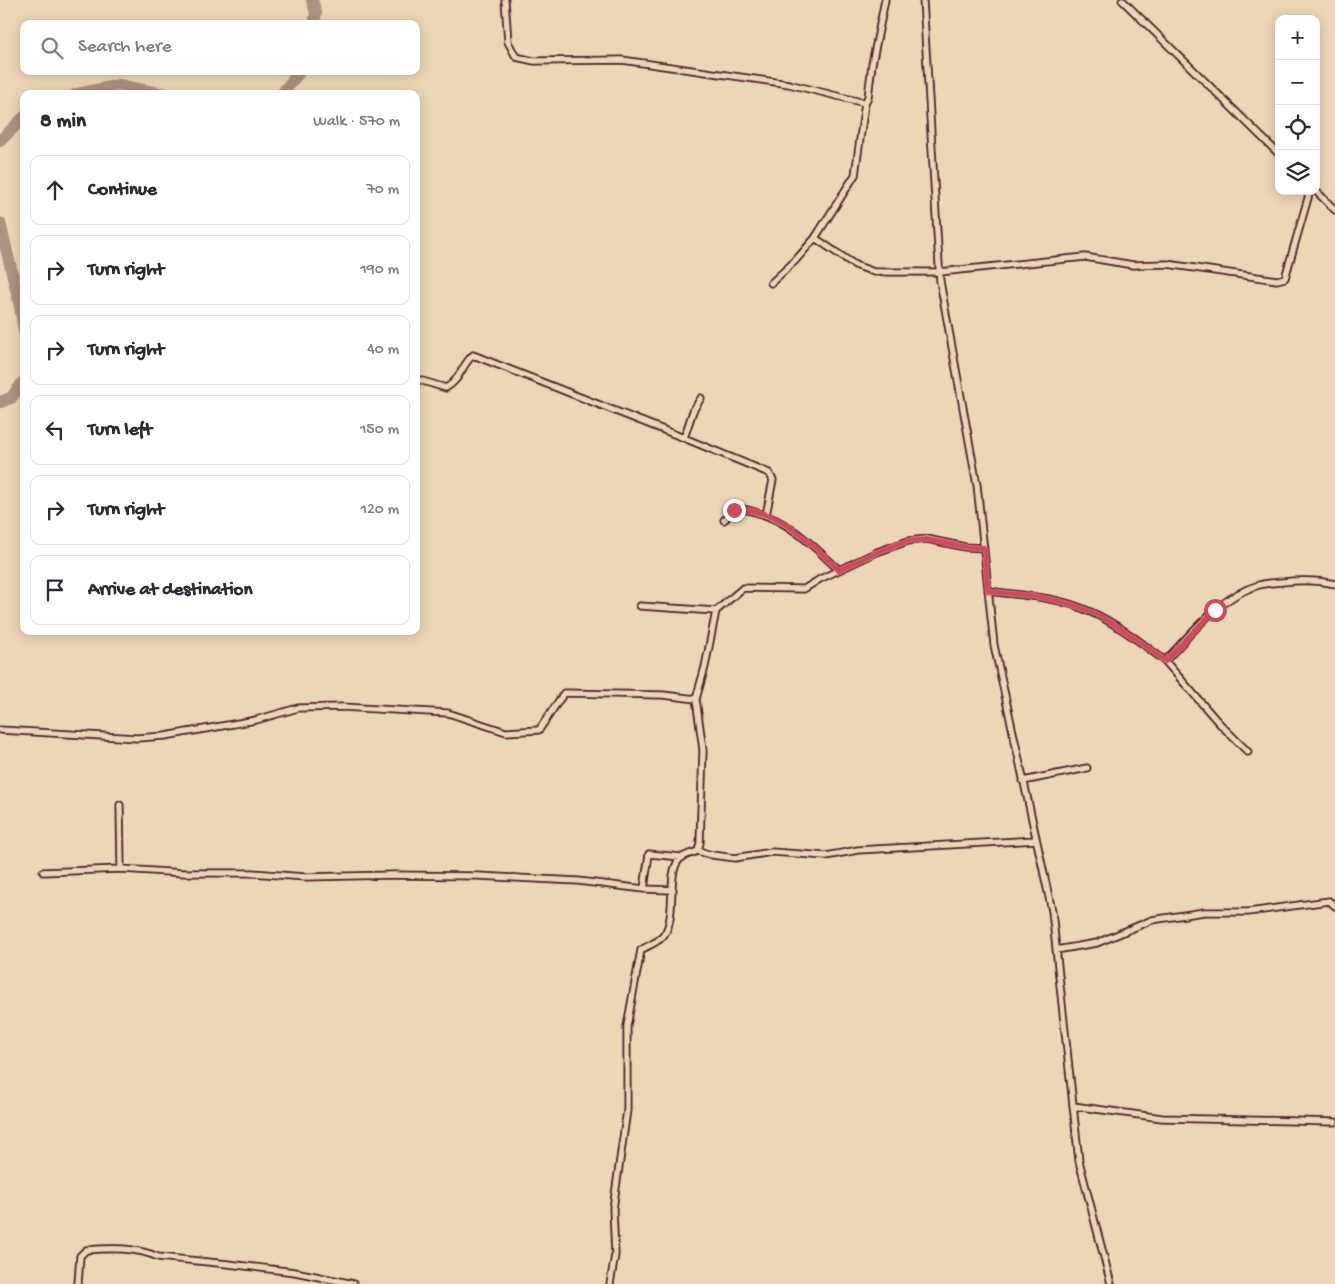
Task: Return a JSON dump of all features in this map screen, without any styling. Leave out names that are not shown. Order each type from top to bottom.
[{"type":"street","points":[[505,0],[508,42],[516,57],[534,61],[622,60],[789,84],[865,103]]},
{"type":"street","points":[[771,283],[795,261],[815,238],[855,175],[865,103],[868,97],[872,64],[885,0]]},
{"type":"street","points":[[923,0],[940,272],[978,485],[994,645],[1052,911],[1079,1161],[1111,1284]]},
{"type":"street","points":[[1122,0],[1275,150]]},
{"type":"street","points":[[815,238],[855,265],[874,272],[940,272],[1085,257],[1133,264],[1167,264],[1277,280],[1285,278],[1309,195]]},
{"type":"street","points":[[1320,195],[1335,210]]},
{"type":"street","points":[[420,380],[446,388],[455,382],[467,360],[473,354],[769,473],[773,480],[766,515]]},
{"type":"street","points":[[684,438],[692,411],[701,398]]},
{"type":"street","points":[[724,520],[734,510],[743,509],[766,515],[783,523],[802,536],[839,570]]},
{"type":"street","points":[[698,851],[700,843],[703,750],[696,698],[705,667],[716,611],[743,588],[804,588],[877,552],[908,541],[927,540],[966,547],[984,548]]},
{"type":"street","points":[[1165,661],[1215,610],[1239,593],[1260,585],[1290,581],[1322,581],[1335,584]]},
{"type":"street","points":[[988,591],[1073,605],[1122,629],[1165,661],[1218,722],[1248,752]]},
{"type":"street","points":[[640,606],[716,611]]},
{"type":"street","points":[[0,730],[137,738],[165,736],[256,720],[298,708],[342,707],[448,713],[506,732],[539,730],[564,693],[654,694],[696,698]]},
{"type":"street","points":[[1023,782],[1086,768]]},
{"type":"street","points":[[120,805],[121,869]]},
{"type":"street","points":[[610,1284],[615,1255],[612,1209],[627,1110],[628,1026],[631,999],[641,950],[662,938],[666,931],[675,865],[681,858],[698,851],[735,858],[772,852],[826,856],[858,850],[1036,840]]},
{"type":"street","points":[[644,889],[648,854],[681,858]]},
{"type":"street","points":[[43,872],[121,869],[184,873],[252,872],[305,877],[394,875],[521,878],[673,890]]},
{"type":"street","points":[[1056,950],[1097,943],[1152,920],[1204,912],[1248,912],[1329,901],[1335,906]]},
{"type":"street","points":[[1073,1106],[1162,1118],[1335,1122]]},
{"type":"street","points":[[78,1284],[80,1256],[86,1250],[105,1248],[132,1249],[158,1257],[295,1272],[354,1284]]},
{"type":"waterway","points":[[312,0],[316,13],[315,20]]},
{"type":"waterway","points":[[285,90],[297,75]]},
{"type":"waterway","points":[[95,90],[118,85],[144,90]]},
{"type":"waterway","points":[[0,141],[20,121]]},
{"type":"waterway","points":[[0,223],[20,306]]},
{"type":"waterway","points":[[0,402],[11,398],[20,386]]},
{"type":"route","points":[[734,510],[743,509],[766,515],[783,523],[802,536],[839,570],[877,552],[908,541],[927,540],[966,547],[984,548],[988,591],[1073,605],[1122,629],[1165,661],[1215,610]]}]
